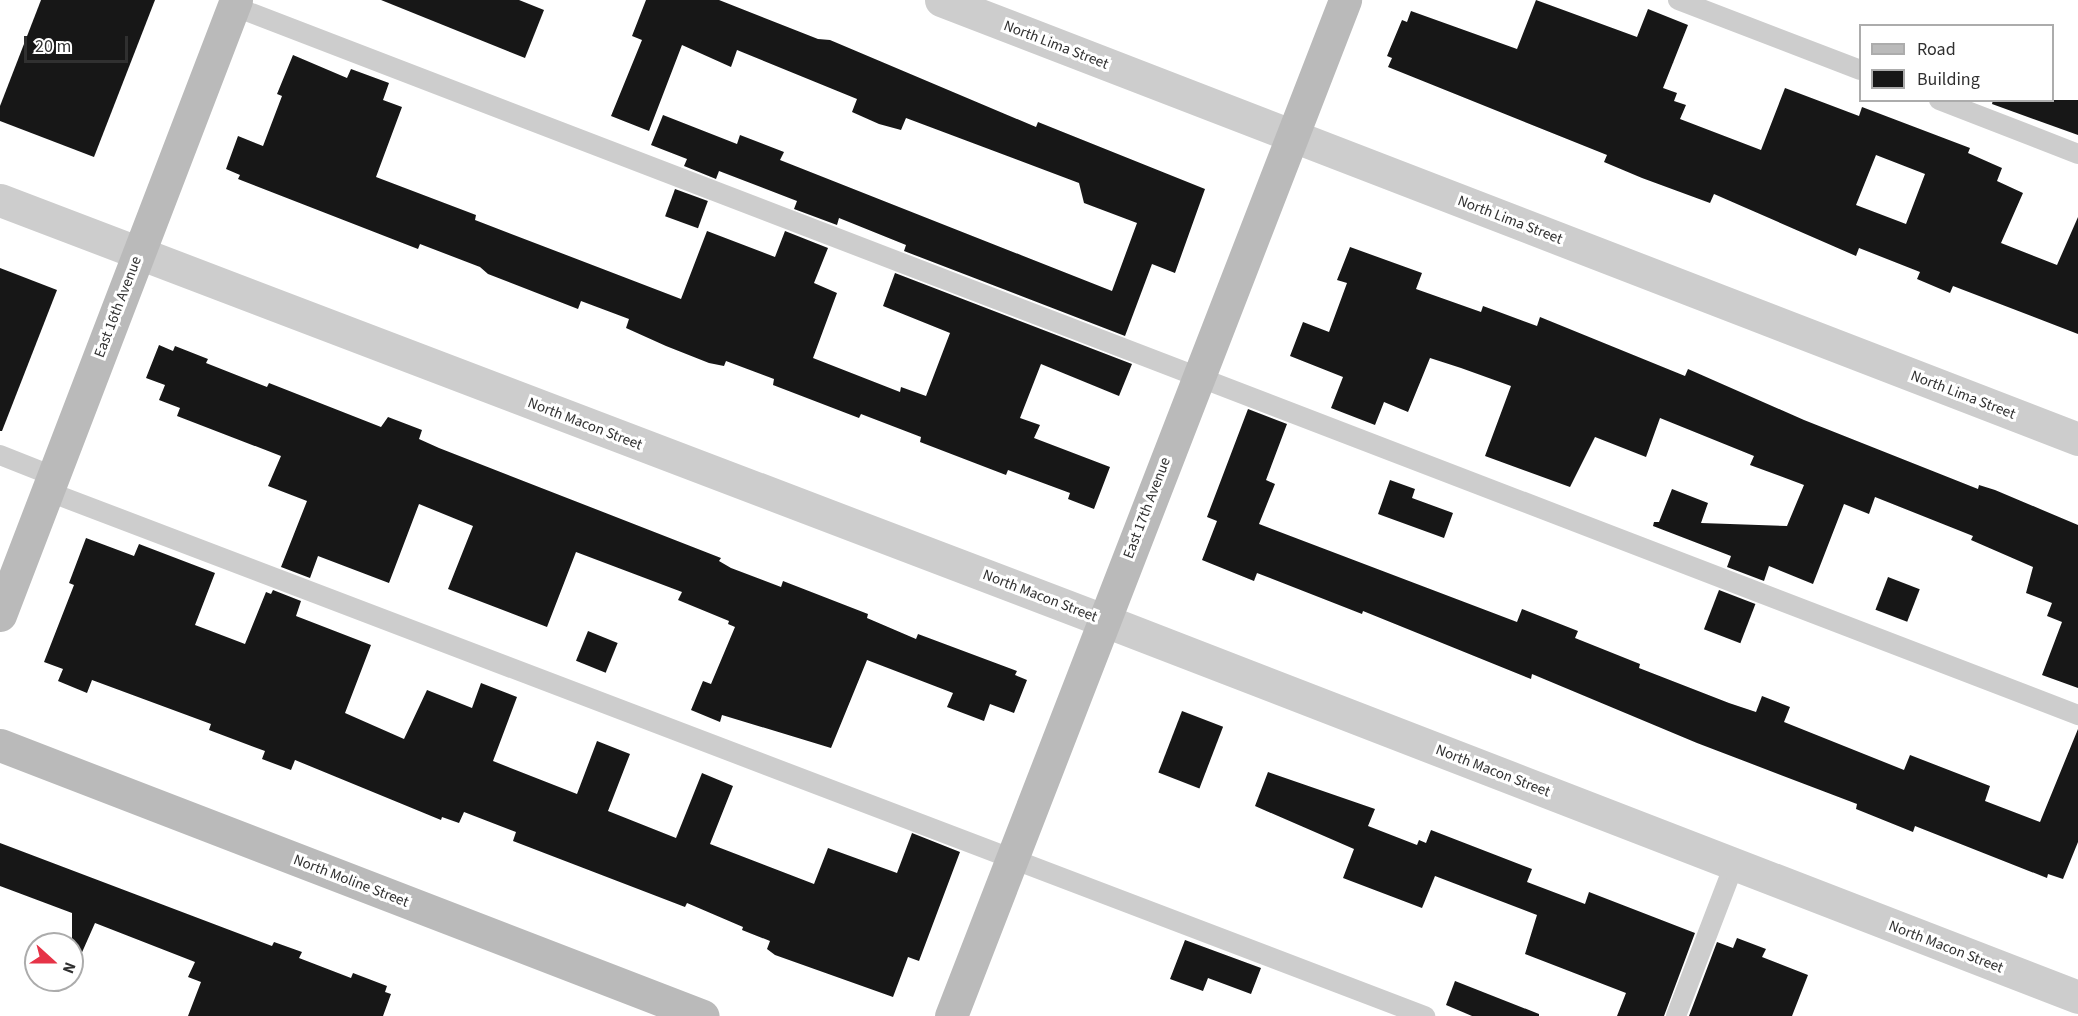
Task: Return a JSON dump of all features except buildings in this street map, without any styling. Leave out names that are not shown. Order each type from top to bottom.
[{"type":"street","name":"North Lima Street","points":[[941,0],[2078,439]]},
{"type":"street","name":"East 17th Avenue","points":[[951,1016],[1345,0]]},
{"type":"street","name":"East 16th Avenue","points":[[0,615],[235,3]]},
{"type":"street","name":"North Macon Street","points":[[0,200],[138,255],[1103,620],[2074,998]]},
{"type":"street","name":"North Moline Street","points":[[0,745],[703,1016]]},
{"type":"lane","points":[[1678,0],[1859,70]]},
{"type":"lane","points":[[235,3],[2078,715]]},
{"type":"lane","points":[[1944,102],[2078,154]]},
{"type":"lane","points":[[0,455],[50,483],[1425,1016]]},
{"type":"lane","points":[[1676,1016],[1734,865]]}]
